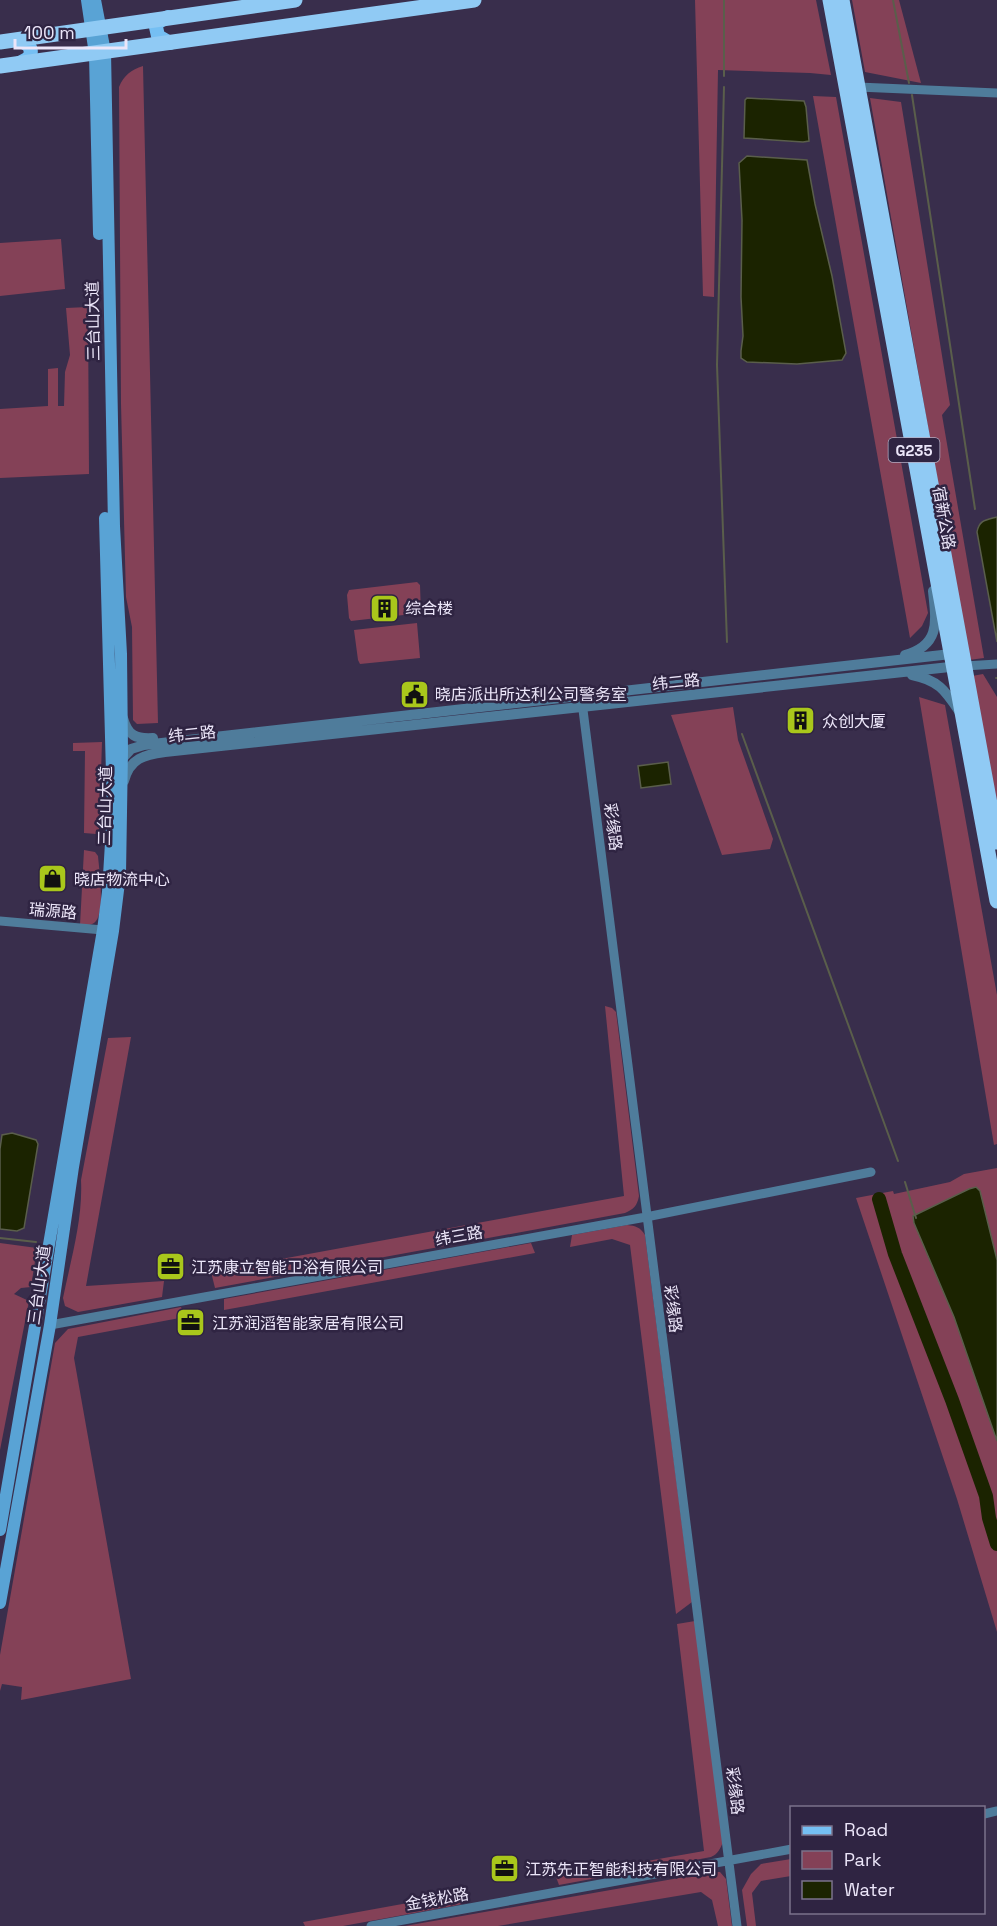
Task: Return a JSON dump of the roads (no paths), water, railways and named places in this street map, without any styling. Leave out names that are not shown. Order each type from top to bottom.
[{"type":"highway","points":[[7,41],[295,0]]},
{"type":"highway","points":[[0,66],[474,0]]},
{"type":"highway","name":"宿新公路","points":[[830,0],[924,507],[997,842]]},
{"type":"highway","name":"宿新公路","points":[[842,0],[956,662],[963,717],[997,901]]},
{"type":"main road","name":"三台山大道","points":[[87,0],[96,27]]},
{"type":"main road","name":"三台山大道","points":[[0,1530],[103,930],[113,810],[123,758],[121,654],[113,514],[100,53],[95,0]]},
{"type":"main road","points":[[168,17],[158,22],[156,27],[158,36],[170,43]]},
{"type":"main road","points":[[7,41],[25,42],[29,45],[29,58],[18,64]]},
{"type":"main road","name":"三台山大道","points":[[0,1603],[50,1325],[73,1167],[113,931],[120,874],[100,53]]},
{"type":"street","points":[[858,87],[997,93]]},
{"type":"street","points":[[872,663],[913,652],[929,642],[934,634],[935,612],[924,507]]},
{"type":"street","points":[[956,662],[997,664]]},
{"type":"street","name":"纬二路","points":[[117,783],[137,759],[150,754],[858,677],[956,662]]},
{"type":"street","name":"纬二路","points":[[123,758],[131,749],[144,745],[237,734],[872,663],[956,662]]},
{"type":"street","points":[[858,677],[912,675],[924,678],[941,686],[963,717]]},
{"type":"street","name":"彩缘路","points":[[581,696],[737,1926]]},
{"type":"street","points":[[122,713],[130,734],[138,738],[209,732],[237,734]]},
{"type":"street","name":"瑞源路","points":[[0,921],[103,930]]},
{"type":"street","name":"纬三路","points":[[50,1325],[646,1217],[872,1173]]},
{"type":"street","name":"金钱松路","points":[[371,1926],[790,1849]]},
{"type":"water","points":[[747,98],[804,101],[809,141],[744,138],[745,100]]},
{"type":"water","points":[[747,156],[807,160],[846,353],[842,360],[797,364],[747,362],[741,358],[743,336],[742,220],[739,163]]},
{"type":"water","points":[[997,517],[997,642],[977,532],[981,523]]},
{"type":"water","points":[[668,762],[671,784],[641,788],[638,766]]},
{"type":"water","points":[[12,1133],[36,1140],[38,1144],[24,1228],[17,1231],[0,1229],[0,1149],[2,1135]]},
{"type":"water","points":[[976,1187],[980,1191],[997,1260],[997,1441],[954,1317],[913,1216]]},
{"type":"waterway","points":[[724,0],[724,76]]},
{"type":"waterway","points":[[893,0],[909,83]]},
{"type":"waterway","points":[[724,87],[717,365],[727,642]]},
{"type":"waterway","points":[[912,95],[975,509]]},
{"type":"waterway","points":[[742,734],[898,1161]]},
{"type":"waterway","points":[[905,1182],[916,1218]]},
{"type":"waterway","points":[[879,1199],[895,1254],[952,1400],[986,1496],[989,1518],[997,1544]]},
{"type":"waterway","points":[[0,1238],[36,1242]]},
{"type":"place","name":"综合楼","points":[[384,608]]},
{"type":"place","name":"晓店派出所达利公司警务室","points":[[414,694]]},
{"type":"place","name":"众创大厦","points":[[801,721]]},
{"type":"place","name":"晓店物流中心","points":[[53,879]]},
{"type":"place","name":"江苏康立智能卫浴有限公司","points":[[170,1267]]},
{"type":"place","name":"江苏润滔智能家居有限公司","points":[[191,1323]]},
{"type":"place","name":"江苏先正智能科技有限公司","points":[[504,1869]]}]
